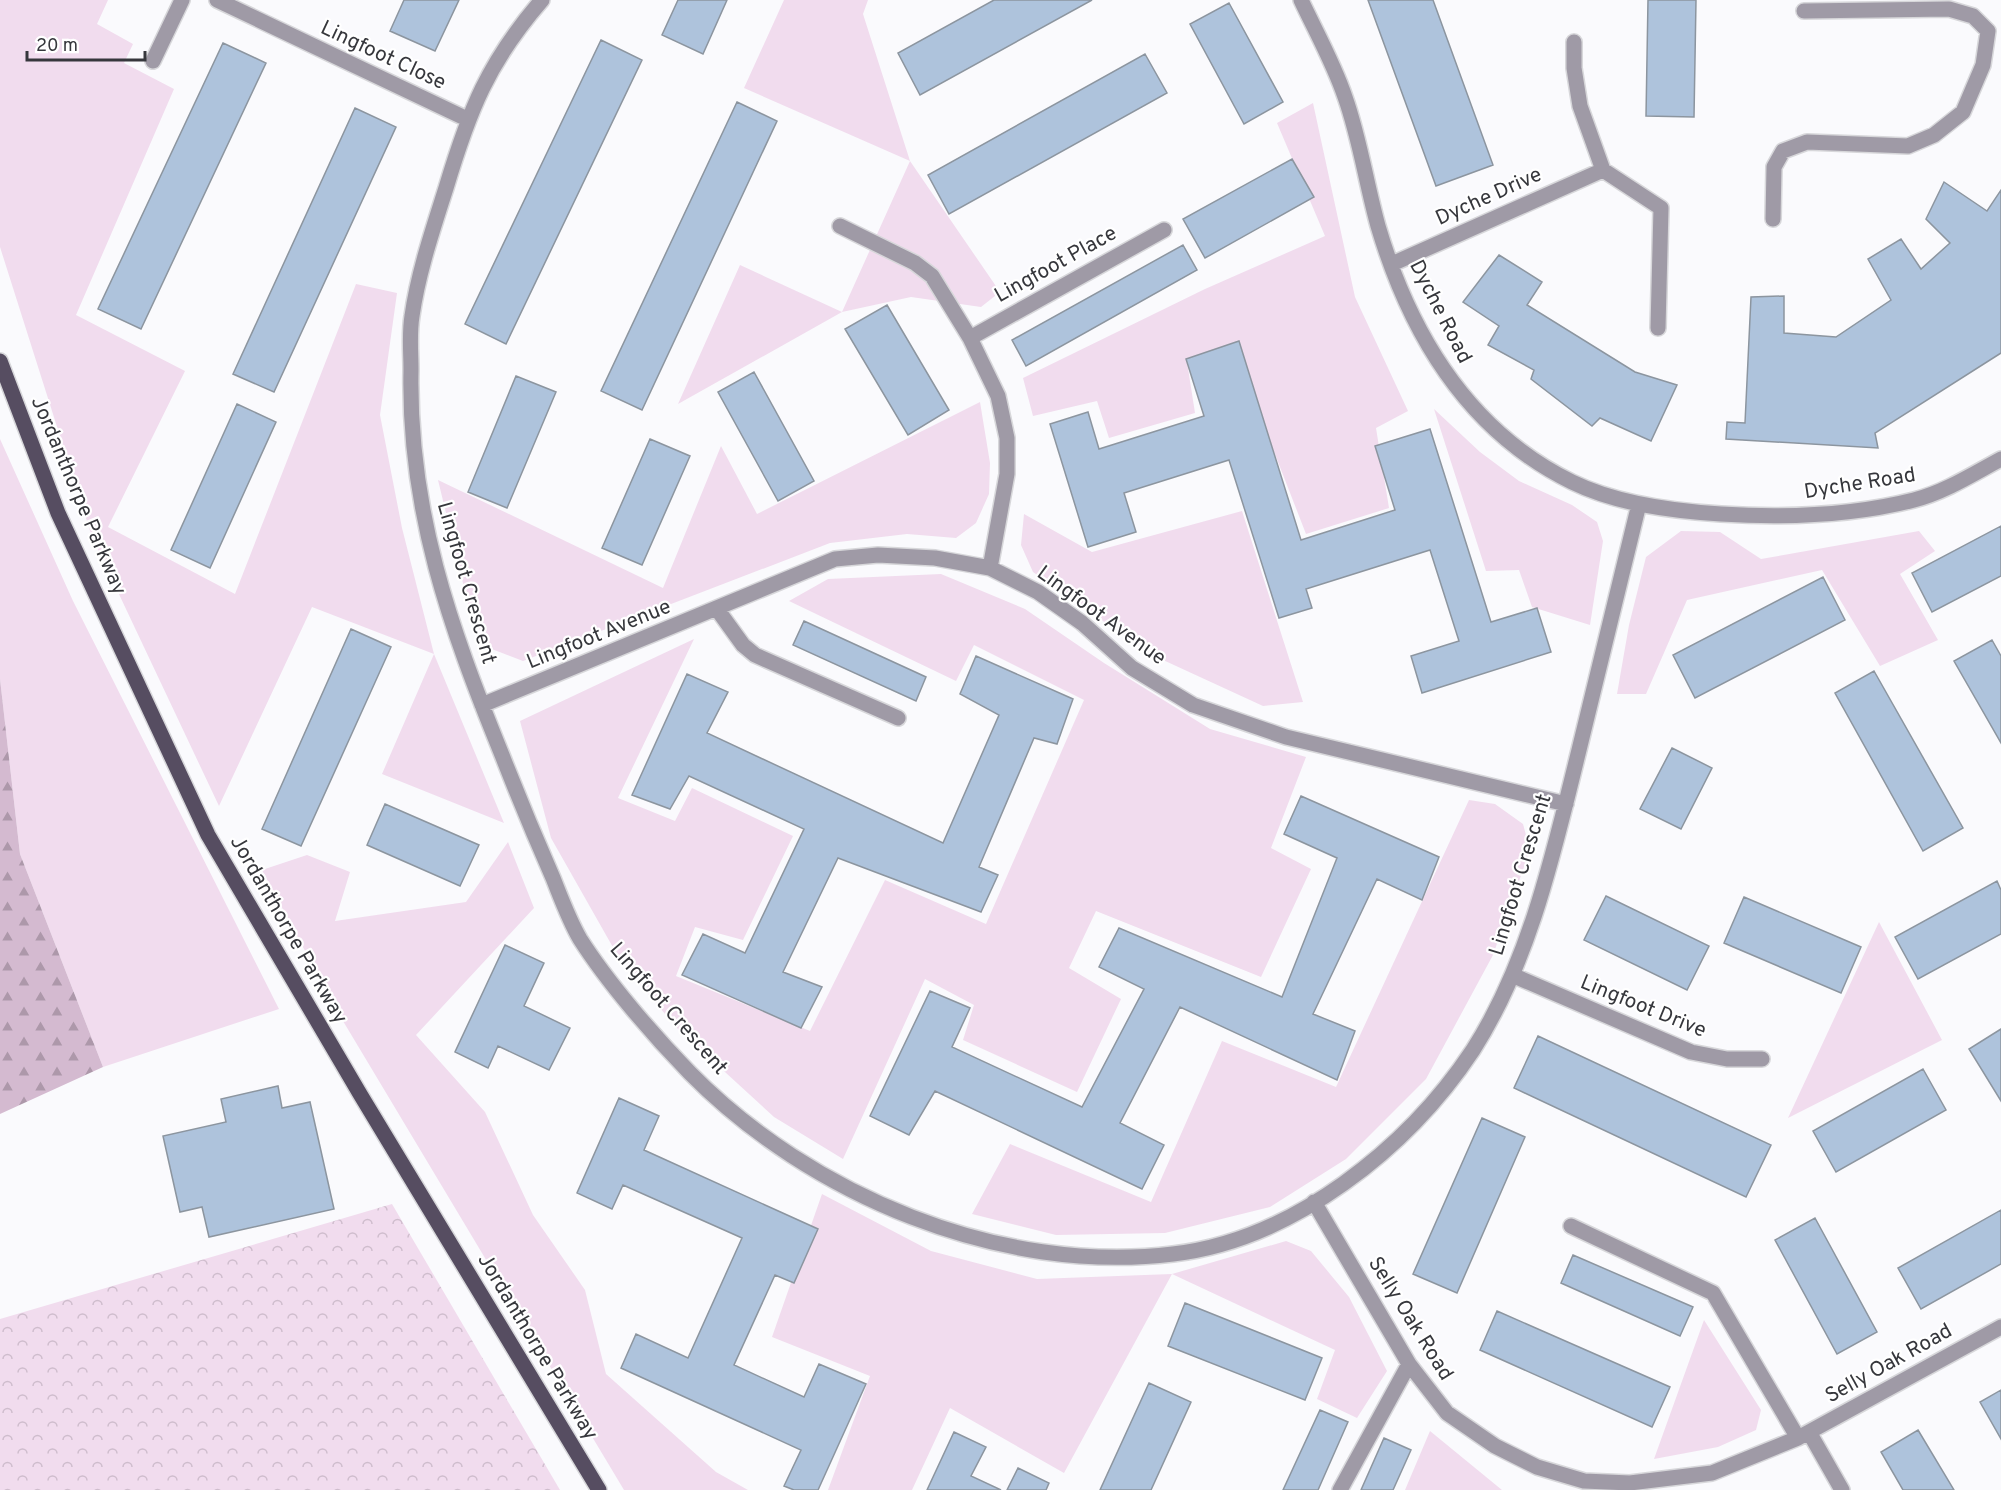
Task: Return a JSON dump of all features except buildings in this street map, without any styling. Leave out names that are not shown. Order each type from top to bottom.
[{"type":"main road","name":"Jordanthorpe Parkway","points":[[0,361],[58,513],[208,835],[360,1094],[599,1490]]},
{"type":"street","points":[[153,62],[182,0]]},
{"type":"street","name":"Lingfoot Close","points":[[217,0],[467,119]]},
{"type":"street","name":"Lingfoot Crescent","points":[[542,0],[498,54],[467,119],[428,247],[411,318],[410,394],[414,471],[426,531],[455,634],[578,936],[631,1005],[692,1075],[798,1161],[837,1183],[921,1221],[994,1242],[1091,1256],[1177,1254],[1261,1229],[1314,1202],[1394,1144],[1438,1098],[1476,1045],[1512,975],[1544,886],[1639,504]]},
{"type":"street","name":"Dyche Road","points":[[1301,0],[1345,96],[1378,225],[1392,264],[1429,346],[1458,393],[1488,425],[1525,453],[1574,482],[1639,504],[1703,513],[1765,517],[1849,511],[1914,500],[1959,483],[2001,459]]},
{"type":"street","points":[[1773,219],[1774,167],[1783,151],[1807,142],[1908,146],[1934,135],[1963,112],[1995,31],[1973,16],[1949,9],[1804,11]]},
{"type":"street","points":[[1574,42],[1574,68],[1580,106],[1603,170],[1660,208],[1658,328]]},
{"type":"street","name":"Dyche Drive","points":[[1392,264],[1603,170]]},
{"type":"street","points":[[840,226],[915,263],[932,276],[969,338],[998,396],[1007,438],[1007,474],[990,568]]},
{"type":"street","name":"Lingfoot Place","points":[[969,338],[1164,230]]},
{"type":"street","name":"Lingfoot Avenue","points":[[482,705],[835,560],[878,555],[935,558],[990,568],[1038,592],[1082,623],[1132,668],[1193,705],[1286,737],[1566,804]]},
{"type":"street","points":[[717,609],[743,645],[755,655],[898,718]]},
{"type":"street","name":"Lingfoot Drive","points":[[1512,975],[1691,1052],[1727,1059],[1762,1059]]},
{"type":"street","name":"Selly Oak Road","points":[[1314,1202],[1409,1364],[1447,1413],[1495,1446],[1537,1467],[1584,1481],[1630,1483],[1712,1473],[1803,1435],[2001,1327]]},
{"type":"street","points":[[1571,1226],[1713,1293],[1803,1435],[1842,1490]]},
{"type":"street","points":[[1340,1490],[1409,1364]]},
{"type":"green space","points":[[0,0],[108,0],[97,24],[133,44],[124,63],[174,89],[76,315],[185,371],[108,527],[235,594],[356,284],[397,293],[380,415],[402,528],[434,654],[312,607],[219,806],[92,537],[0,247]]},
{"type":"green space","points":[[784,0],[868,0],[863,14],[910,161],[744,88]]},
{"type":"green space","points":[[1313,103],[1355,297],[1408,411],[1376,428],[1389,508],[1306,534],[1233,346],[1187,362],[1195,413],[1109,438],[1097,401],[1033,416],[1023,378],[1205,289],[1325,236],[1277,123]]},
{"type":"green space","points":[[910,161],[1000,292],[981,307],[911,297],[842,312]]},
{"type":"green space","points":[[740,265],[842,312],[678,404]]},
{"type":"green space","points":[[980,402],[990,463],[989,494],[976,523],[956,538],[907,534],[830,543],[523,661],[489,648],[469,608],[438,480],[663,588],[721,446],[757,514]]},
{"type":"green space","points":[[1434,409],[1480,452],[1519,481],[1572,505],[1597,522],[1603,541],[1590,625],[1532,607],[1519,570],[1486,571]]},
{"type":"green space","points":[[0,439],[73,601],[279,1009],[103,1067],[20,854],[0,679]]},
{"type":"green space","points":[[1242,511],[1303,702],[1263,706],[1150,654],[1033,572],[1021,545],[1024,514],[1092,552]]},
{"type":"green space","points":[[1681,531],[1720,532],[1761,559],[1919,531],[1935,551],[1900,574],[1938,640],[1880,666],[1822,570],[1687,600],[1646,694],[1617,694],[1629,625],[1646,557]]},
{"type":"green space","points":[[941,574],[1025,609],[1104,663],[1210,729],[1306,757],[1271,848],[1311,869],[1261,977],[1096,911],[1069,968],[1121,999],[1077,1092],[963,1040],[974,1005],[925,979],[843,1159],[774,1117],[678,1029],[623,965],[551,838],[520,721],[694,639],[618,798],[675,821],[692,788],[793,836],[743,940],[695,927],[676,976],[810,1031],[885,880],[986,924],[1084,700],[974,645],[956,681],[789,601],[828,579]]},
{"type":"green space","points":[[434,654],[504,823],[382,774]]},
{"type":"green space","points":[[0,679],[20,854],[103,1067],[0,1114]]},
{"type":"green space","points":[[1469,800],[1495,804],[1523,824],[1530,850],[1493,955],[1426,1079],[1346,1159],[1270,1207],[1165,1233],[1056,1235],[972,1214],[1010,1144],[1151,1202],[1222,1041],[1336,1087]]},
{"type":"green space","points":[[508,842],[534,908],[416,1035],[485,1112],[533,1215],[585,1290],[606,1374],[716,1472],[748,1490],[624,1490],[337,1011],[262,870],[307,855],[350,872],[335,921],[466,902]]},
{"type":"green space","points":[[1879,922],[1942,1040],[1788,1118]]},
{"type":"green space","points":[[822,1194],[931,1251],[1037,1279],[1172,1274],[1064,1473],[950,1408],[912,1490],[828,1490],[870,1376],[772,1337]]},
{"type":"green space","points":[[392,1204],[560,1490],[0,1490],[0,1319]]},
{"type":"green space","points":[[1286,1241],[1311,1251],[1349,1297],[1387,1371],[1357,1418],[1317,1399],[1335,1350],[1172,1274]]},
{"type":"green space","points":[[1704,1320],[1761,1410],[1756,1430],[1718,1447],[1654,1459]]},
{"type":"green space","points":[[1430,1431],[1502,1490],[1405,1490]]}]
